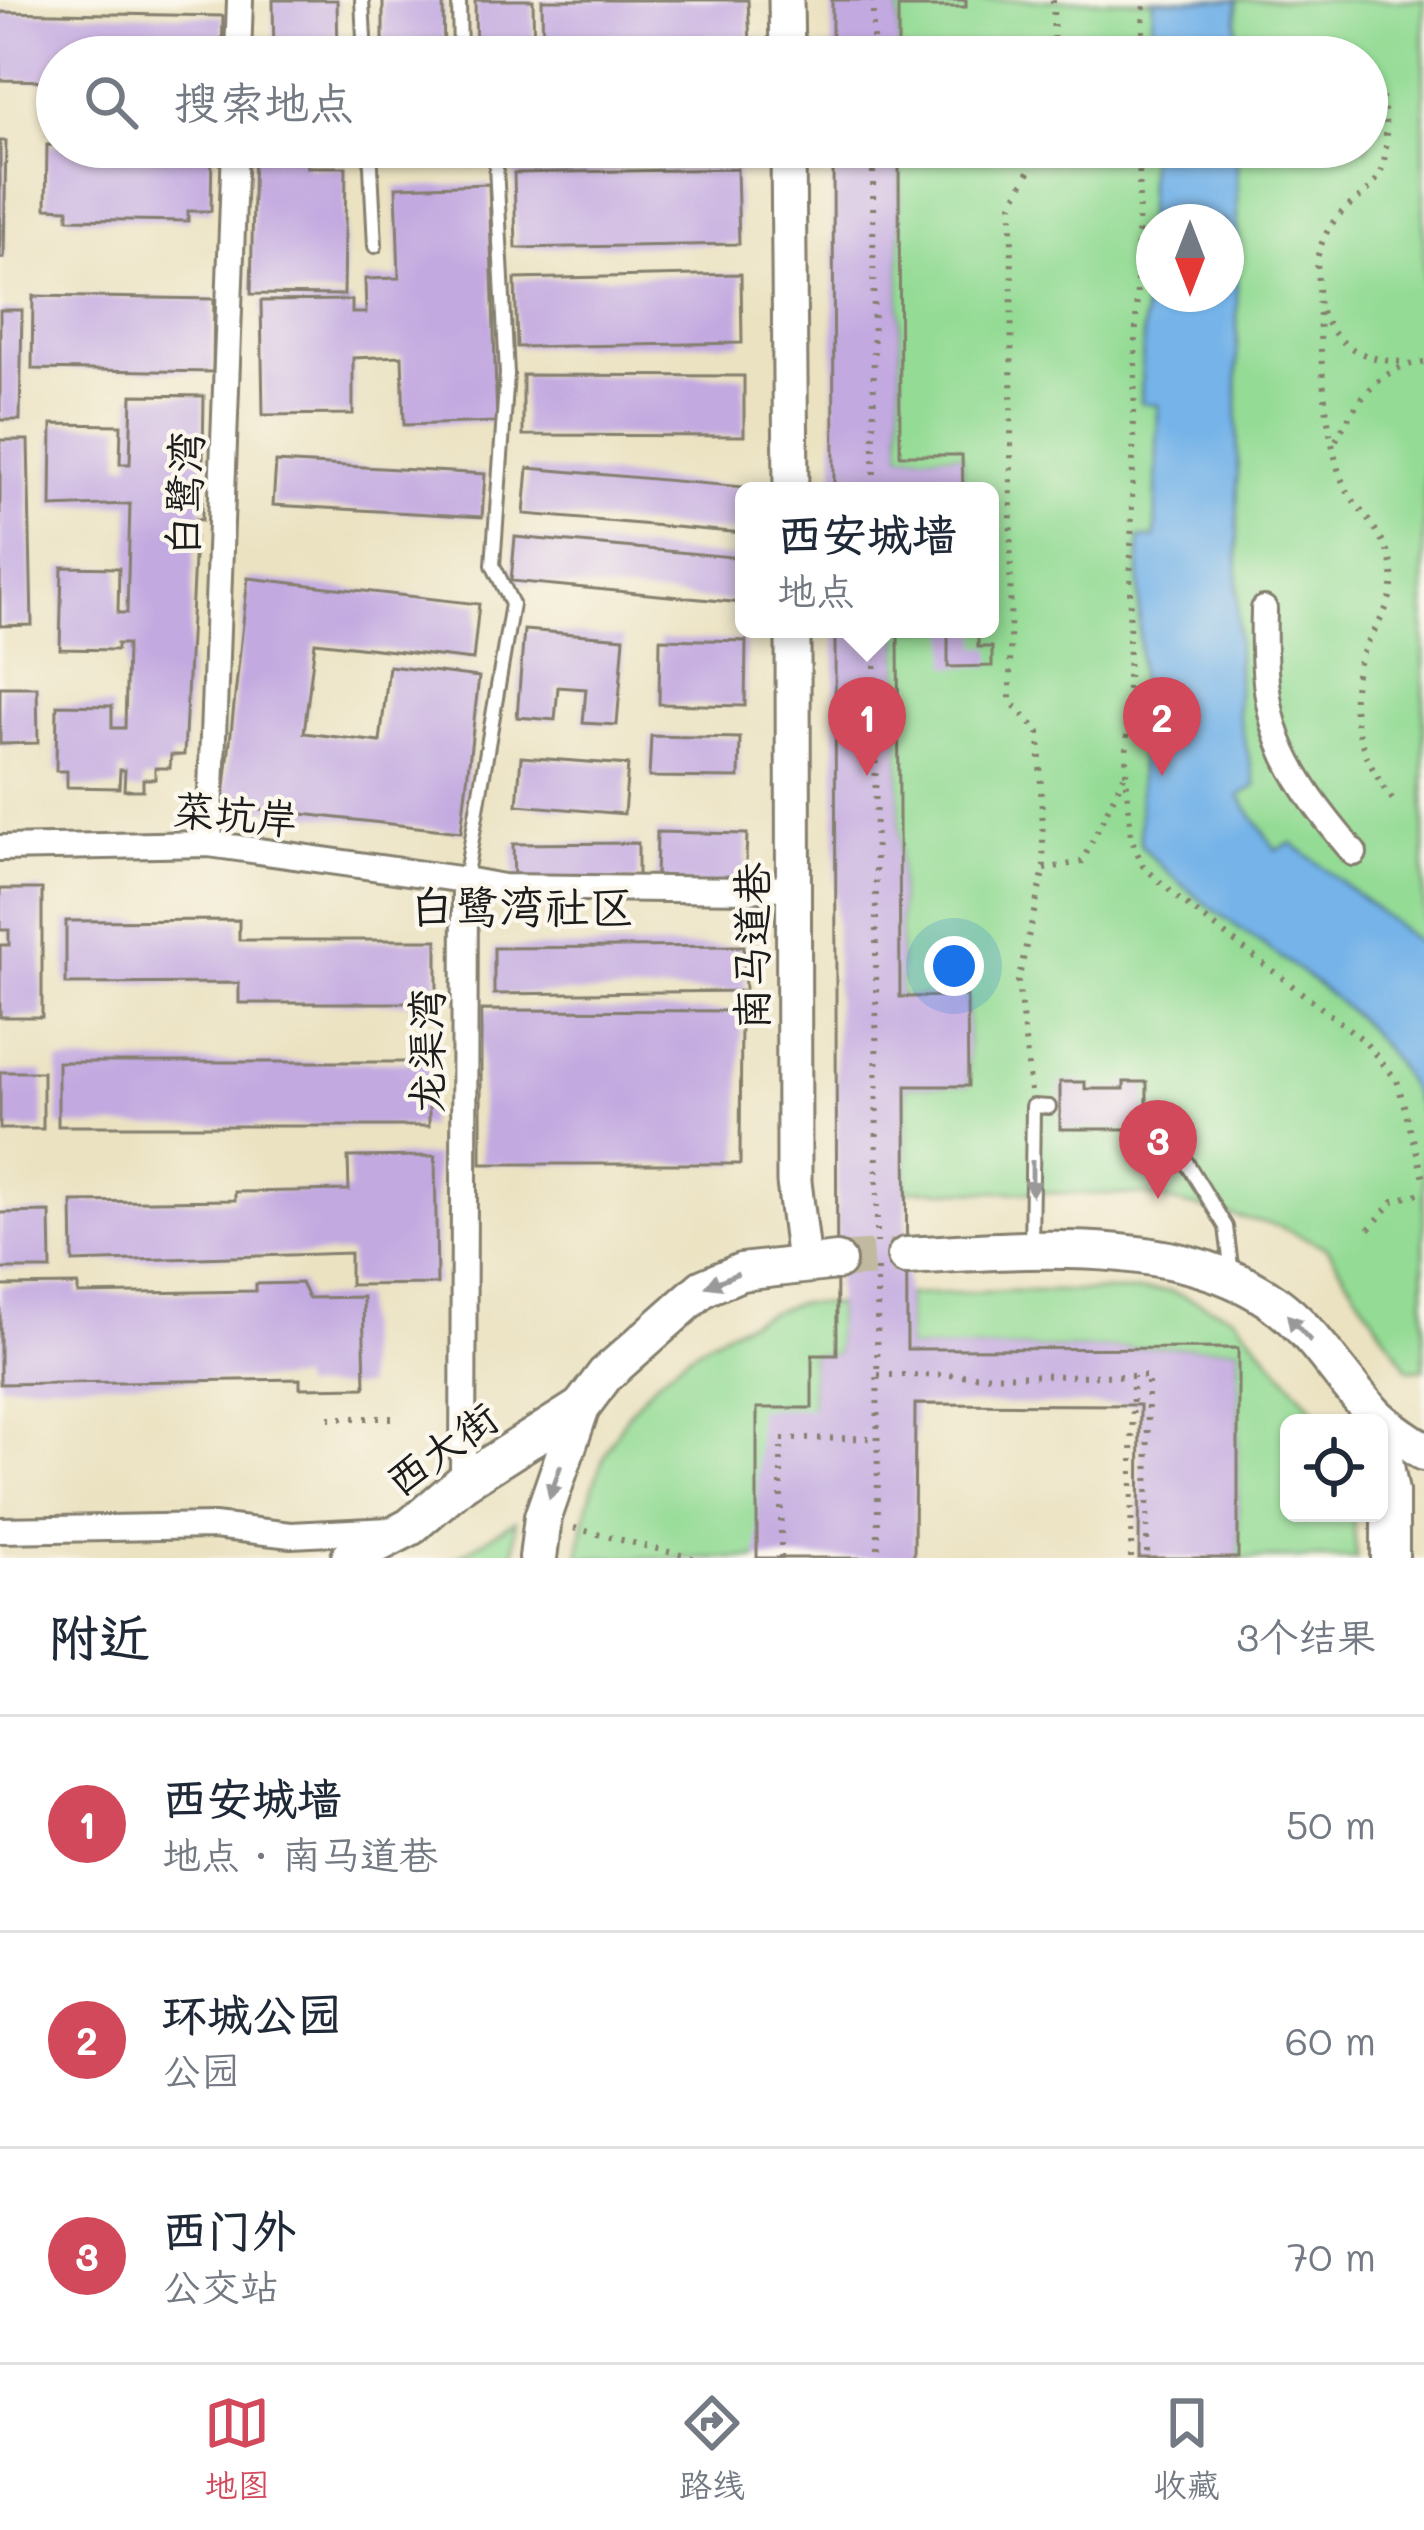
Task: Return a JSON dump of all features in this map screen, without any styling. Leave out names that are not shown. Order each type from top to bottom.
[{"type":"main road","points":[[906,1256],[1031,1250],[1152,1258],[1232,1275],[1284,1310],[1369,1414]]},
{"type":"main road","points":[[538,1558],[542,1517],[581,1407],[605,1375],[703,1288],[741,1271],[820,1262]]},
{"type":"main road","name":"西大街","points":[[350,1558],[410,1527],[463,1482],[581,1407]]},
{"type":"main road","points":[[1388,1431],[1424,1452]]},
{"type":"main road","points":[[1388,1482],[1390,1558]]},
{"type":"street","points":[[239,36],[240,0]]},
{"type":"street","points":[[786,0],[787,36]]},
{"type":"street","name":"白鹭湾","points":[[209,844],[234,168]]},
{"type":"street","points":[[788,168],[791,482]]},
{"type":"street","points":[[1264,609],[1271,729],[1308,799],[1354,853]]},
{"type":"street","name":"南马道巷","points":[[793,638],[794,1183],[820,1262]]},
{"type":"street","name":"菜坑岸","points":[[0,848],[209,844],[464,880]]},
{"type":"street","points":[[464,880],[503,887],[796,886]]},
{"type":"street","name":"龙渠湾","points":[[463,1482],[464,880]]},
{"type":"street","points":[[0,1530],[214,1526],[291,1535],[410,1527]]},
{"type":"lane","points":[[362,0],[364,36]]},
{"type":"lane","points":[[459,0],[460,36]]},
{"type":"lane","points":[[371,168],[375,246]]},
{"type":"lane","points":[[464,880],[512,604],[493,565],[507,374],[497,168]]},
{"type":"lane","points":[[1031,1250],[1033,1106],[1049,1107]]},
{"type":"lane","points":[[1155,1111],[1226,1226],[1232,1275]]},
{"type":"path","points":[[873,0],[873,36]]},
{"type":"path","points":[[1053,0],[1054,36]]},
{"type":"path","points":[[1143,36],[1144,0]]},
{"type":"path","points":[[873,168],[874,482]]},
{"type":"path","points":[[1031,168],[1012,204],[1010,701],[1039,732],[1044,869],[1018,981],[1033,1106]]},
{"type":"path","points":[[1140,168],[1126,772],[1131,838],[1143,866],[1180,900],[1363,1039],[1396,1080],[1424,1179]]},
{"type":"path","points":[[1383,168],[1378,186],[1325,226],[1317,259],[1334,443],[1351,502],[1384,538],[1392,572],[1389,608],[1363,651],[1351,699],[1362,742],[1394,801]]},
{"type":"path","points":[[1319,308],[1330,331],[1368,358],[1424,362]]},
{"type":"path","points":[[1334,443],[1355,405],[1384,374],[1413,363]]},
{"type":"path","points":[[875,638],[878,1558]]},
{"type":"path","points":[[1044,869],[1082,862],[1126,772]]},
{"type":"path","points":[[1369,1229],[1394,1201],[1424,1192]]},
{"type":"path","points":[[877,1375],[1148,1376],[1148,1558]]},
{"type":"path","points":[[1132,1558],[1133,1376]]},
{"type":"path","points":[[329,1418],[395,1418]]},
{"type":"path","points":[[781,1558],[781,1439],[877,1438]]},
{"type":"path","points":[[581,1531],[693,1558]]},
{"type":"green space","points":[[966,0],[1424,0],[1424,1369],[1408,1369],[1327,1248],[1278,1226],[1143,1195],[906,1190],[906,1086],[968,1085],[967,997],[900,997],[898,638],[999,638],[999,482],[963,482],[962,455],[900,455],[899,168],[1388,168],[1388,36],[898,36],[898,7],[965,7]]},
{"type":"green space","points":[[1170,1291],[1234,1316],[1318,1414],[1280,1414],[1280,1522],[1353,1522],[1357,1558],[1238,1558],[1238,1348],[907,1349],[907,1295]]},
{"type":"green space","points":[[799,1303],[837,1304],[837,1355],[812,1355],[812,1408],[757,1558],[579,1558],[587,1508],[601,1465],[620,1426],[645,1393],[711,1340]]},
{"type":"green space","points":[[515,1521],[514,1558],[456,1558]]},
{"type":"water","points":[[1153,0],[1237,0],[1237,36],[1152,36]]},
{"type":"water","points":[[1148,168],[1237,168],[1237,204],[1147,204]]},
{"type":"water","points":[[1144,312],[1237,312],[1238,713],[1256,786],[1239,796],[1276,850],[1292,843],[1424,947],[1424,1123],[1405,1078],[1376,1038],[1300,971],[1175,879],[1140,844],[1139,538],[1155,538],[1158,405],[1141,403]]},
{"type":"building","points":[[273,0],[337,0],[338,36],[274,36]]},
{"type":"building","points":[[383,0],[443,0],[444,36],[383,36]]},
{"type":"building","points":[[475,0],[533,0],[534,36],[476,36]]},
{"type":"building","points":[[542,0],[748,0],[750,36],[543,36]]},
{"type":"building","points":[[832,0],[966,0],[966,7],[898,7],[898,36],[832,36]]},
{"type":"building","points":[[0,12],[223,16],[223,36],[36,36],[36,81],[0,80]]},
{"type":"building","points":[[0,141],[6,141],[4,258],[0,258]]},
{"type":"building","points":[[47,168],[212,168],[211,211],[188,211],[188,221],[68,219],[68,209],[46,208]]},
{"type":"building","points":[[254,168],[346,168],[344,295],[251,294]]},
{"type":"building","points":[[833,168],[899,168],[900,455],[962,455],[963,482],[834,482]]},
{"type":"building","points":[[737,169],[739,244],[516,248],[514,173]]},
{"type":"building","points":[[489,184],[497,422],[404,425],[402,356],[353,358],[353,414],[263,415],[261,301],[352,300],[352,313],[366,313],[365,279],[399,278],[396,187]]},
{"type":"building","points":[[741,274],[742,343],[517,347],[515,279]]},
{"type":"building","points":[[33,296],[214,299],[213,372],[32,369]]},
{"type":"building","points":[[0,310],[22,310],[20,420],[0,420]]},
{"type":"building","points":[[523,375],[744,376],[744,436],[523,435]]},
{"type":"building","points":[[132,395],[204,396],[202,520],[196,519],[184,755],[171,755],[170,768],[155,768],[155,779],[143,779],[143,790],[124,790],[125,770],[120,770],[119,788],[67,787],[67,771],[56,771],[57,705],[112,706],[112,728],[125,728],[127,644],[117,644],[117,650],[60,649],[62,567],[119,568],[118,613],[127,613],[130,504],[51,507],[52,424],[121,425],[120,464],[130,464]]},
{"type":"building","points":[[0,440],[28,440],[32,625],[0,626]]},
{"type":"building","points":[[276,462],[485,474],[482,517],[273,505]]},
{"type":"building","points":[[528,468],[735,486],[735,532],[524,514]]},
{"type":"building","points":[[515,537],[735,557],[735,602],[511,581]]},
{"type":"building","points":[[248,578],[479,604],[473,660],[315,642],[304,733],[380,742],[389,666],[479,677],[461,832],[223,805]]},
{"type":"building","points":[[524,630],[624,638],[617,725],[583,723],[586,689],[558,687],[555,720],[517,717]]},
{"type":"building","points":[[835,638],[898,638],[900,997],[967,996],[968,1086],[906,1086],[907,1349],[1238,1348],[1238,1558],[1139,1558],[1140,1405],[915,1404],[914,1558],[757,1558],[757,1408],[812,1408],[812,1355],[837,1355]]},
{"type":"building","points":[[948,638],[978,638],[978,647],[992,647],[992,666],[948,667]]},
{"type":"building","points":[[660,639],[746,641],[745,706],[659,704]]},
{"type":"building","points":[[0,687],[37,687],[38,743],[0,744]]},
{"type":"building","points":[[651,736],[740,738],[739,778],[649,777]]},
{"type":"building","points":[[521,757],[628,765],[624,814],[517,805]]},
{"type":"building","points":[[657,832],[747,834],[745,886],[656,884]]},
{"type":"building","points":[[638,843],[638,882],[514,883],[513,844]]},
{"type":"building","points":[[0,889],[42,889],[42,1017],[0,1017],[0,945],[9,945],[9,930],[0,930]]},
{"type":"building","points":[[239,920],[239,940],[437,940],[437,1003],[239,1003],[239,983],[66,984],[66,921]]},
{"type":"building","points":[[744,946],[745,991],[494,994],[494,948]]},
{"type":"building","points":[[481,1010],[741,1011],[740,1164],[481,1164]]},
{"type":"building","points":[[58,1062],[429,1062],[429,1126],[58,1126]]},
{"type":"building","points":[[0,1072],[43,1072],[43,1129],[0,1129]]},
{"type":"building","points":[[1060,1082],[1085,1082],[1085,1089],[1124,1089],[1124,1082],[1147,1082],[1147,1129],[1060,1129]]},
{"type":"building","points":[[435,1156],[437,1284],[350,1285],[350,1253],[73,1262],[72,1202],[235,1200],[235,1192],[349,1190],[348,1157]]},
{"type":"building","points":[[50,1212],[51,1269],[0,1269],[0,1213]]},
{"type":"building","points":[[301,1283],[308,1298],[363,1297],[365,1387],[300,1388],[300,1379],[0,1384],[0,1286],[78,1285],[78,1294],[256,1291],[256,1284]]},
{"type":"tunnel","points":[[837,1261],[906,1256]]},
{"type":"place","name":"西安城墙","points":[[867,776]]},
{"type":"place","name":"环城公园","points":[[1162,776]]},
{"type":"place","name":"西门外","points":[[1158,1199]]},
{"type":"district","name":"白鹭湾社区","points":[[522,905]]}]
